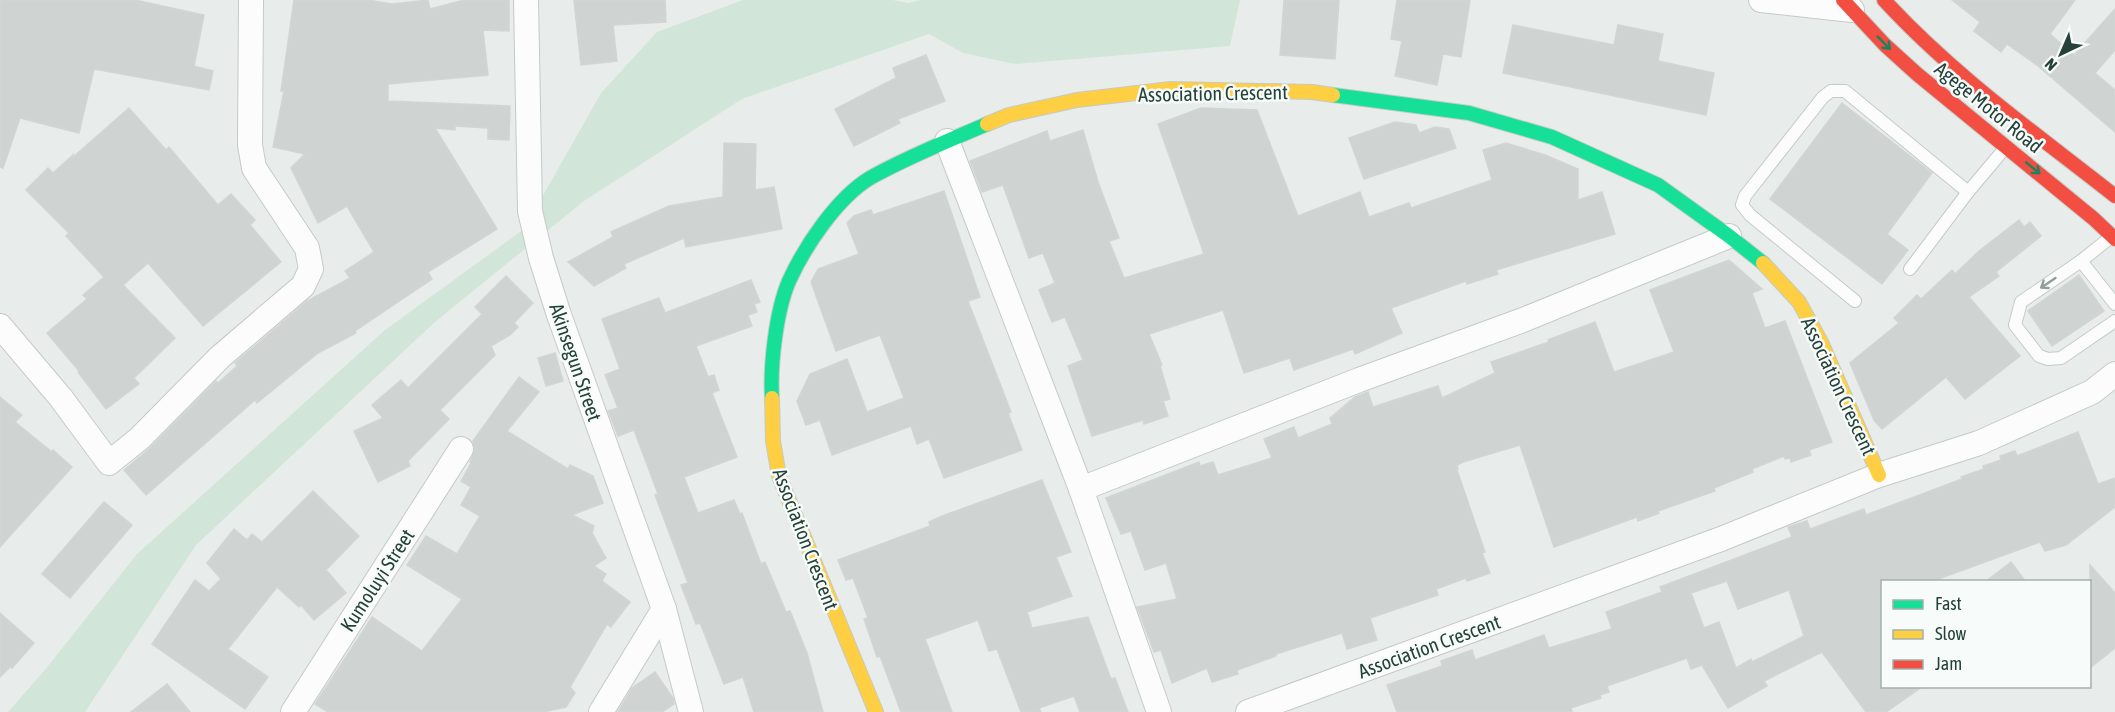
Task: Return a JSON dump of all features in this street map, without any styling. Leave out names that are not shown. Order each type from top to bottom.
[{"type":"street","name":"Akinsegun Street","points":[[526,0],[530,211],[541,258],[558,312],[664,609],[691,712]]},
{"type":"street","points":[[1761,0],[1848,5]]},
{"type":"street","name":"Agege Motor Road","points":[[1884,0],[1942,57],[2106,205],[2114,238]]},
{"type":"street","points":[[0,326],[62,398],[109,463],[140,438],[220,357],[303,286],[311,269],[307,248],[254,168],[250,145],[248,1]]},
{"type":"street","name":"Agege Motor Road","points":[[1848,5],[1917,74],[2007,146],[2106,205]]},
{"type":"street","name":"Association Crescent","points":[[876,712],[779,476],[773,441],[771,383],[778,324],[789,282],[814,238],[835,208],[869,180],[947,141],[1009,115],[1077,100],[1171,89],[1312,92],[1469,113],[1552,136],[1658,185],[1729,236],[1770,269],[1799,302],[1821,342],[1880,475]]},
{"type":"street","points":[[947,141],[1081,489],[1159,712]]},
{"type":"street","points":[[1081,489],[1349,384],[1523,320],[1729,236]]},
{"type":"street","name":"Association Crescent","points":[[1248,712],[1721,539],[1880,475],[1979,442],[2092,392],[2115,374]]},
{"type":"street","name":"Kumoluyi Street","points":[[293,712],[461,449]]},
{"type":"street","points":[[601,712],[664,609]]},
{"type":"lane","points":[[1855,301],[1750,215],[1742,205],[1745,196],[1823,97],[1831,91],[1845,92],[1968,192]]},
{"type":"lane","points":[[1910,269],[1968,192],[2007,146]]},
{"type":"lane","points":[[2114,238],[2020,302],[2015,325],[2039,356],[2048,359],[2061,358],[2115,321]]},
{"type":"lane","points":[[2081,261],[2115,304]]},
{"type":"green space","points":[[743,0],[893,0],[908,3],[921,0],[1240,0],[1230,46],[1015,64],[963,53],[929,34],[742,99],[584,201],[435,322],[196,545],[85,712],[8,712],[44,671],[137,554],[385,330],[524,229],[601,93],[657,32]]},
{"type":"building","points":[[0,0],[135,0],[204,15],[194,66],[213,71],[209,90],[94,69],[79,133],[20,118],[3,168],[0,167]]},
{"type":"building","points":[[294,0],[368,0],[392,4],[428,0],[430,9],[464,0],[509,0],[509,31],[483,30],[488,75],[388,84],[388,101],[510,106],[509,140],[488,139],[488,128],[455,126],[455,130],[435,128],[497,229],[428,272],[432,279],[355,331],[356,333],[318,353],[257,403],[255,400],[146,495],[124,470],[150,448],[216,381],[218,383],[237,366],[235,363],[307,301],[350,278],[345,271],[374,252],[347,206],[318,223],[291,168],[305,154],[273,147],[284,91],[281,91]]},
{"type":"building","points":[[574,0],[665,0],[666,22],[613,25],[617,61],[581,65]]},
{"type":"building","points":[[1284,0],[1339,0],[1335,59],[1280,55]]},
{"type":"building","points":[[1397,0],[1470,0],[1461,57],[1443,54],[1437,85],[1395,76],[1402,41],[1391,39]]},
{"type":"building","points":[[1952,0],[2075,0],[2050,34],[2074,55],[2115,9],[2115,50],[2095,73],[2115,90],[2115,132],[2038,66],[2007,44],[2001,52],[1974,31],[1980,22]]},
{"type":"building","points":[[1513,25],[1614,45],[1618,25],[1663,34],[1658,61],[1714,73],[1706,115],[1503,73]]},
{"type":"building","points":[[926,55],[945,101],[898,119],[900,123],[854,146],[835,109],[896,78],[893,68]]},
{"type":"building","points":[[1842,103],[1932,173],[1887,234],[1908,250],[1882,284],[1770,199]]},
{"type":"building","points":[[129,108],[166,150],[169,147],[218,205],[231,194],[255,220],[250,225],[281,262],[203,326],[148,263],[123,285],[175,338],[134,378],[139,384],[106,409],[79,371],[47,333],[87,299],[83,295],[104,277],[66,236],[69,233],[26,190],[48,168],[53,173],[73,155],[72,158]]},
{"type":"building","points":[[1201,108],[1257,110],[1298,216],[1360,192],[1369,217],[1409,203],[1411,208],[1492,180],[1483,150],[1506,143],[1545,155],[1578,169],[1578,200],[1602,192],[1615,234],[1496,270],[1498,274],[1467,284],[1466,281],[1391,308],[1402,333],[1355,354],[1353,349],[1294,370],[1290,358],[1244,373],[1223,310],[1149,334],[1162,365],[1160,366],[1170,399],[1163,401],[1168,416],[1144,424],[1143,420],[1092,436],[1068,366],[1083,360],[1065,317],[1052,322],[1039,290],[1055,283],[1043,253],[1029,258],[1003,185],[982,192],[970,161],[1047,131],[1050,141],[1083,130],[1098,182],[1119,238],[1109,241],[1124,278],[1204,254],[1158,124]]},
{"type":"building","points":[[1395,122],[1416,125],[1419,133],[1435,127],[1449,129],[1456,148],[1364,179],[1349,138]]},
{"type":"building","points":[[724,143],[756,144],[755,190],[774,187],[782,229],[686,247],[684,238],[624,264],[626,268],[594,286],[568,262],[613,237],[611,232],[669,206],[723,197]]},
{"type":"building","points":[[944,191],[980,297],[968,301],[1011,412],[1008,413],[1022,450],[944,478],[929,439],[917,444],[911,426],[832,455],[820,420],[806,425],[797,401],[810,374],[847,359],[867,412],[904,398],[880,335],[836,351],[811,282],[818,269],[859,254],[847,223],[854,216],[871,210],[873,215]]},
{"type":"building","points":[[2019,220],[2024,227],[2030,222],[2041,236],[1996,272],[1999,276],[1969,297],[2020,356],[1965,399],[1946,377],[1882,429],[1874,420],[1850,363],[1899,323],[1894,318],[1917,295],[1921,299],[1952,270],[1955,274],[1979,251]]},
{"type":"building","points":[[1729,260],[1762,289],[1752,293],[1765,328],[1785,321],[1832,442],[1809,450],[1811,455],[1791,462],[1790,458],[1785,459],[1784,456],[1752,469],[1753,472],[1714,488],[1715,491],[1658,511],[1659,513],[1638,521],[1637,517],[1554,547],[1520,445],[1463,462],[1457,465],[1457,470],[1490,573],[1467,581],[1466,578],[1436,589],[1438,595],[1370,618],[1377,640],[1347,649],[1342,633],[1276,654],[1276,656],[1237,670],[1238,674],[1212,682],[1207,668],[1172,683],[1161,650],[1154,652],[1137,607],[1177,599],[1166,563],[1145,570],[1131,531],[1121,534],[1106,498],[1199,462],[1200,466],[1213,462],[1218,475],[1272,458],[1264,439],[1294,427],[1298,438],[1332,424],[1330,418],[1355,397],[1368,392],[1373,407],[1438,386],[1442,398],[1495,373],[1491,362],[1549,342],[1548,340],[1595,322],[1614,372],[1674,352],[1650,290]]},
{"type":"building","points":[[2079,275],[2104,311],[2052,346],[2028,311]]},
{"type":"building","points":[[506,276],[533,303],[514,323],[518,327],[510,335],[491,346],[495,355],[440,410],[449,419],[408,461],[410,466],[378,482],[354,431],[383,418],[372,405],[401,380],[408,388],[482,314],[475,307]]},
{"type":"building","points":[[751,280],[760,302],[754,304],[757,312],[748,315],[752,326],[696,346],[708,377],[714,375],[719,390],[712,393],[737,457],[684,477],[698,513],[734,500],[740,514],[742,513],[761,564],[765,562],[786,612],[790,611],[807,653],[823,712],[754,712],[743,677],[724,684],[700,623],[696,624],[681,585],[688,583],[655,495],[658,494],[634,430],[618,436],[608,411],[618,408],[605,375],[620,369],[602,319],[659,298],[665,313]]},
{"type":"building","points":[[555,353],[563,381],[546,386],[538,358]]},
{"type":"building","points":[[519,377],[539,392],[507,431],[568,469],[570,465],[593,476],[603,503],[572,515],[594,526],[592,533],[606,558],[594,566],[606,574],[602,581],[630,602],[611,627],[607,624],[570,687],[575,693],[566,707],[543,712],[328,712],[315,704],[372,617],[422,651],[462,599],[407,565],[426,536],[457,554],[480,516],[461,505],[471,487],[461,481],[475,450],[473,441]]},
{"type":"building","points":[[0,397],[22,415],[15,422],[72,467],[0,547]]},
{"type":"building","points":[[2078,432],[2098,484],[2115,478],[2115,507],[2066,545],[2045,551],[2040,542],[1936,580],[1881,580],[1881,688],[1921,688],[1886,712],[1866,712],[1822,652],[1764,681],[1767,686],[1728,708],[1702,665],[1691,669],[1687,658],[1607,686],[1609,692],[1600,695],[1601,698],[1571,708],[1572,712],[1397,712],[1387,685],[1442,666],[1441,661],[1472,650],[1475,660],[1544,635],[1549,648],[1612,629],[1606,612],[1662,592],[1660,587],[1792,537],[1788,527],[1807,521],[1810,529],[1864,509],[1866,515],[1962,479],[1961,477],[1984,469],[1983,466],[2001,460],[2000,456],[2015,451],[2017,456]],"holes":[[[1727,581],[1738,609],[1789,590],[1804,636],[1736,668],[1719,622],[1704,628],[1691,593]]]},
{"type":"building","points":[[1042,480],[1071,552],[1056,557],[1072,596],[1027,612],[1032,628],[1088,617],[1111,679],[1115,678],[1128,712],[1080,712],[1074,696],[1039,708],[1041,712],[1021,712],[997,649],[989,651],[978,620],[925,639],[952,712],[901,712],[880,656],[877,657],[864,619],[868,618],[853,578],[846,580],[838,560],[930,526],[929,522],[942,516]]},
{"type":"building","points":[[313,491],[359,536],[326,570],[346,593],[314,620],[301,605],[299,607],[277,587],[228,649],[268,677],[245,709],[152,644],[195,580],[209,591],[221,579],[207,563],[234,529],[247,540],[252,534],[262,542]]},
{"type":"building","points":[[104,502],[132,525],[70,598],[42,574]]},
{"type":"building","points":[[2011,562],[2024,580],[1988,580]]},
{"type":"building","points":[[2090,565],[2115,593],[2115,648],[2091,667],[2091,580]]},
{"type":"building","points":[[0,613],[34,643],[12,668],[10,667],[0,677]]},
{"type":"building","points":[[655,672],[673,698],[674,704],[662,712],[618,712],[632,688]]},
{"type":"building","points":[[167,684],[190,712],[131,712]]},
{"type":"traffic: fast","points":[[1333,95],[1469,113],[1552,137],[1658,185],[1763,263]]},
{"type":"traffic: fast","points":[[772,398],[775,339],[784,293],[796,267],[823,224],[846,198],[870,178],[913,156],[987,124]]},
{"type":"traffic: slow","points":[[987,124],[1009,115],[1077,100],[1171,89],[1312,92],[1333,95]]},
{"type":"traffic: slow","points":[[1763,263],[1799,302],[1821,342],[1879,475]]},
{"type":"traffic: slow","points":[[772,398],[773,441],[779,476],[876,712]]},
{"type":"traffic: jam","points":[[1843,0],[1885,45],[1917,74],[2094,219],[2115,239]]},
{"type":"traffic: jam","points":[[1884,0],[1966,78],[2115,196]]}]
